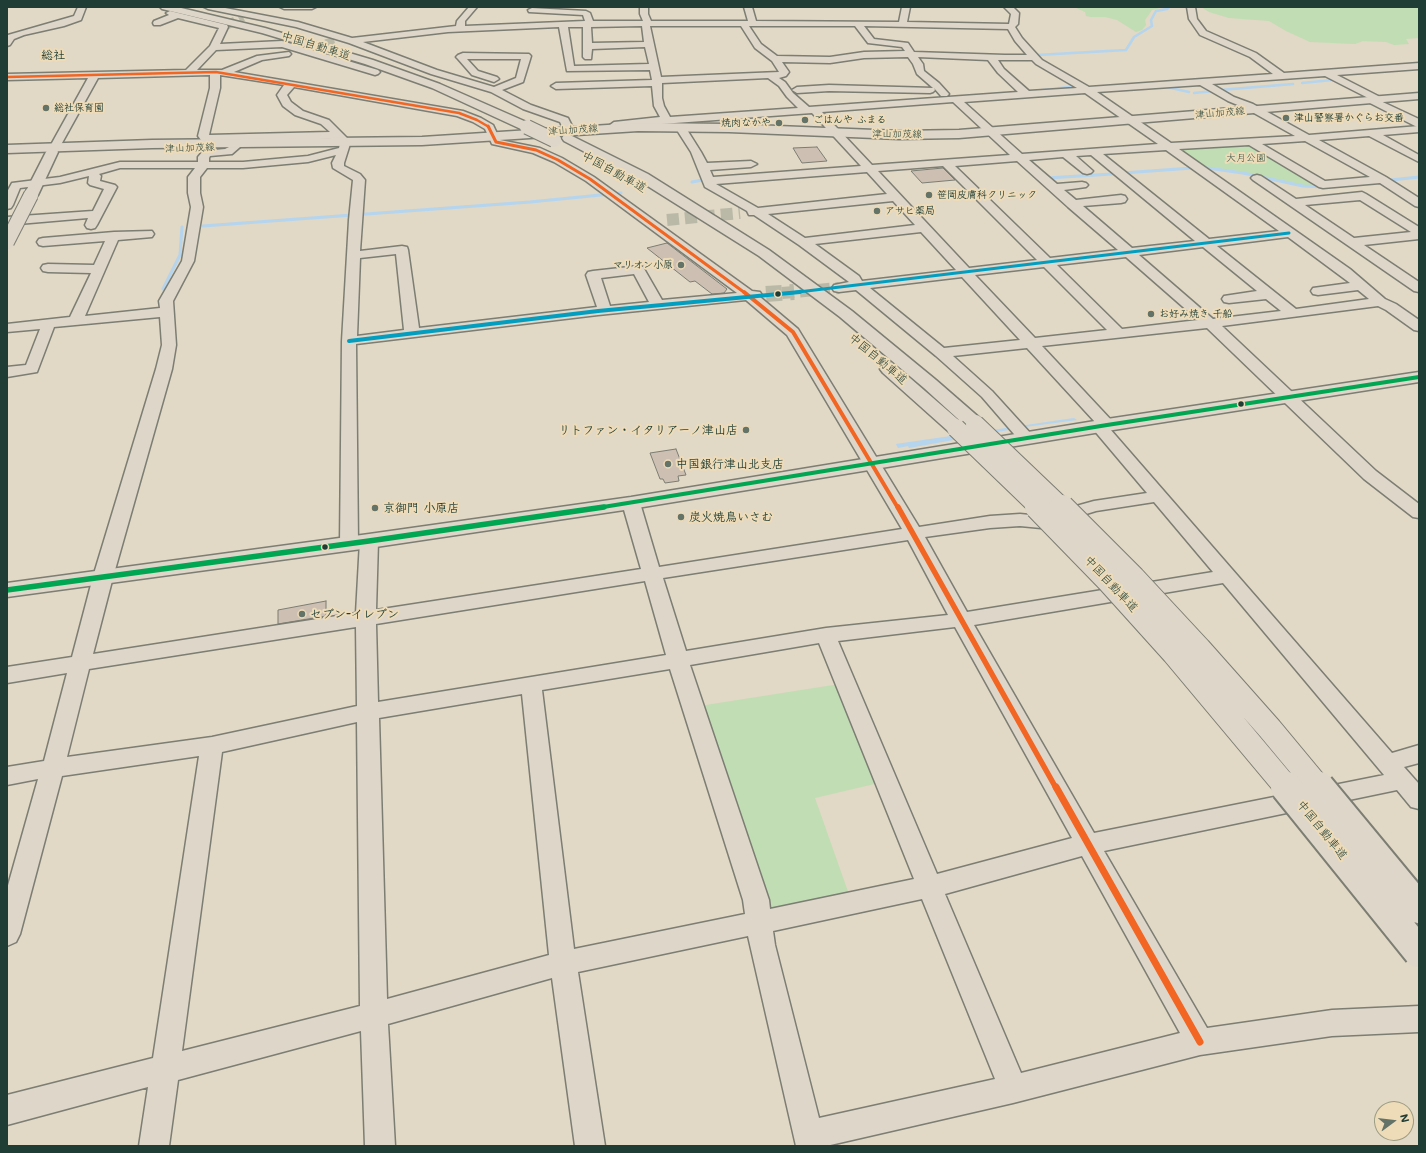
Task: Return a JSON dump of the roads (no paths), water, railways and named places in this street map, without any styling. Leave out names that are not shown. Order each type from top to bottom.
[{"type":"main road","name":"中国自動車道","points":[[187,7],[274,28],[380,59],[453,86],[541,125],[564,136],[748,256],[965,426],[1074,518],[1133,578],[1199,649],[1270,729],[1419,908]]},
{"type":"main road","name":"中国自動車道","points":[[171,12],[265,31],[369,62],[436,86],[527,126],[564,136]]},
{"type":"main road","name":"津山加茂線","points":[[7,149],[53,150],[235,147],[492,136],[564,136],[611,128],[680,127],[907,135],[990,132],[1419,96]]},
{"type":"main road","points":[[1375,100],[1419,124]]},
{"type":"main road","name":"津山加茂線","points":[[7,154],[53,150],[342,143]]},
{"type":"main road","points":[[7,242],[53,150]]},
{"type":"main road","points":[[7,590],[349,544],[631,503],[1026,438],[1419,377]]},
{"type":"main road","name":"中国自動車道","points":[[965,426],[1163,641],[1322,830],[1419,952]]},
{"type":"street","points":[[7,43],[11,37],[21,33],[61,24],[78,18],[82,7]]},
{"type":"street","points":[[208,7],[298,25],[339,40],[352,41],[424,31],[460,28],[588,24],[609,48],[606,88]]},
{"type":"street","points":[[275,7],[280,7]]},
{"type":"street","points":[[284,7],[312,7]]},
{"type":"street","points":[[460,28],[460,21],[473,7]]},
{"type":"street","points":[[644,7],[649,44],[657,82],[657,98],[659,106],[667,120]]},
{"type":"street","points":[[748,7],[753,24]]},
{"type":"street","points":[[902,25],[906,7]]},
{"type":"street","points":[[1008,7],[1014,14],[1014,24],[1011,27]]},
{"type":"street","points":[[1191,7],[1193,19],[1203,32],[1253,55],[1281,75]]},
{"type":"street","points":[[246,15],[260,9]]},
{"type":"street","points":[[532,10],[586,13],[588,24],[580,48],[570,69]]},
{"type":"street","points":[[157,23],[171,12],[225,26],[214,47],[189,72]]},
{"type":"street","points":[[857,23],[871,41],[905,45],[918,64],[920,72],[936,85],[939,90],[952,99],[1210,323],[1370,475],[1419,513]]},
{"type":"street","points":[[629,88],[629,45],[647,24],[857,23],[1011,27]]},
{"type":"street","points":[[563,24],[580,48],[587,69],[584,89]]},
{"type":"street","points":[[560,86],[584,89],[629,88],[657,82],[765,74],[773,76],[783,74],[784,72],[775,60],[758,46],[744,24]]},
{"type":"street","points":[[966,25],[972,34]]},
{"type":"street","points":[[1011,27],[1018,38],[1035,57],[1132,120],[1345,272],[1380,302],[1401,314],[1419,327]]},
{"type":"street","points":[[352,41],[434,72],[494,90],[528,107],[564,120],[564,136]]},
{"type":"street","points":[[214,47],[282,44],[310,49],[375,72]]},
{"type":"street","points":[[580,48],[609,48],[649,44]]},
{"type":"street","points":[[609,48],[629,45]]},
{"type":"street","points":[[557,99],[564,72],[570,69],[587,69],[609,48],[629,45],[654,67]]},
{"type":"street","points":[[980,47],[987,57],[1026,94]]},
{"type":"street","points":[[310,49],[260,58],[215,74],[215,88],[203,136],[205,138],[306,137],[342,143]]},
{"type":"street","points":[[775,60],[830,60],[864,55],[912,54],[1035,57]]},
{"type":"street","points":[[494,90],[520,80],[519,68],[526,56],[461,57],[475,73],[509,84]]},
{"type":"street","points":[[611,128],[618,124],[810,109],[1419,66]]},
{"type":"street","points":[[472,69],[491,68]]},
{"type":"street","points":[[7,77],[189,72],[220,73],[459,113],[489,127],[496,142],[530,148],[558,160],[590,180],[750,296],[792,332],[872,464],[914,534],[961,620],[1200,1042]]},
{"type":"street","points":[[1325,72],[1375,100]]},
{"type":"street","points":[[53,150],[95,74]]},
{"type":"street","points":[[773,76],[785,86],[790,95],[810,109],[869,168],[1031,343],[1103,426],[1159,496],[1419,800]]},
{"type":"street","points":[[1201,81],[1231,99],[1256,110],[1382,179],[1419,203]]},
{"type":"street","points":[[292,84],[288,86],[282,95],[287,104],[292,110],[325,122],[335,131],[342,143],[338,163],[339,168],[356,176],[359,180],[355,220],[349,341],[349,544]]},
{"type":"street","points":[[798,90],[829,88],[939,90]]},
{"type":"street","points":[[520,103],[538,105]]},
{"type":"street","points":[[680,127],[696,152],[709,181],[708,185],[757,212],[803,242],[854,279],[858,285],[941,353],[986,394],[1026,438]]},
{"type":"street","points":[[709,181],[1167,146],[1307,138],[1419,129]]},
{"type":"street","points":[[1371,133],[1419,159]]},
{"type":"street","points":[[1250,141],[1323,185],[1382,179]]},
{"type":"street","points":[[7,176],[60,180],[123,164],[243,165],[308,159],[342,143]]},
{"type":"street","points":[[7,934],[81,664],[103,577],[164,369],[169,345],[166,301],[188,261],[197,206],[194,192],[194,177],[204,165],[203,157],[207,153],[228,152],[235,147]]},
{"type":"street","points":[[1094,152],[1293,314]]},
{"type":"street","points":[[1066,154],[1087,171]]},
{"type":"street","points":[[946,163],[1118,333]]},
{"type":"street","points":[[703,167],[751,164]]},
{"type":"street","points":[[84,238],[111,188],[94,183],[95,176],[92,172]]},
{"type":"street","points":[[7,205],[16,185],[40,178]]},
{"type":"street","points":[[1257,178],[1419,288]]},
{"type":"street","points":[[1054,188],[1082,185]]},
{"type":"street","points":[[1294,203],[1362,196],[1419,233]]},
{"type":"street","points":[[740,213],[895,197]]},
{"type":"street","points":[[1072,204],[1121,199]]},
{"type":"street","points":[[7,221],[96,214]]},
{"type":"street","points":[[651,224],[667,220]]},
{"type":"street","points":[[803,242],[924,228]]},
{"type":"street","points":[[839,288],[1289,233]]},
{"type":"street","points":[[1352,242],[1419,233]]},
{"type":"street","points":[[43,242],[148,234]]},
{"type":"street","points":[[75,322],[114,236]]},
{"type":"street","points":[[354,255],[402,250],[412,333]]},
{"type":"street","points":[[48,268],[100,269]]},
{"type":"street","points":[[605,310],[593,274],[638,270],[658,305]]},
{"type":"street","points":[[1318,291],[1361,286]]},
{"type":"street","points":[[349,341],[605,310],[766,294]]},
{"type":"street","points":[[1229,299],[1269,294]]},
{"type":"street","points":[[941,353],[1293,314],[1380,302]]},
{"type":"street","points":[[7,328],[166,312]]},
{"type":"street","points":[[1401,314],[1419,312]]},
{"type":"street","points":[[7,372],[32,369],[48,323]]},
{"type":"street","points":[[7,675],[990,522],[1020,520],[1041,522],[1094,506],[1159,496]]},
{"type":"street","points":[[631,503],[678,660],[756,900],[762,945],[810,1140],[1200,1042],[1332,1023],[1418,1021]]},
{"type":"street","points":[[369,541],[366,619],[374,1015],[380,1146]]},
{"type":"street","points":[[7,776],[53,768],[212,746],[368,712],[826,635],[961,620],[1227,576]]},
{"type":"street","points":[[826,635],[1013,1089]]},
{"type":"street","points":[[531,684],[563,963],[590,1146]]},
{"type":"street","points":[[154,1146],[212,746]]},
{"type":"street","points":[[7,1110],[374,1015],[563,963],[930,887],[1088,844],[1394,771],[1419,754]]},
{"type":"water","points":[[1074,418],[1077,420],[1025,427],[909,448],[908,446],[898,448],[896,444]]},
{"type":"waterway","points":[[1037,55],[1126,50],[1134,37],[1152,26],[1151,20],[1156,11],[1167,9],[1169,7]]},
{"type":"waterway","points":[[1302,83],[1332,80]]},
{"type":"waterway","points":[[1220,90],[1293,84]]},
{"type":"waterway","points":[[1035,91],[1077,86]]},
{"type":"waterway","points":[[1162,86],[1189,92]]},
{"type":"waterway","points":[[1194,93],[1214,91]]},
{"type":"waterway","points":[[1200,167],[1243,173],[1303,186],[1325,187]]},
{"type":"waterway","points":[[1123,173],[1192,168]]},
{"type":"waterway","points":[[1047,178],[1112,174]]},
{"type":"waterway","points":[[1391,180],[1419,177]]},
{"type":"waterway","points":[[692,182],[708,179]]},
{"type":"waterway","points":[[203,226],[530,202],[621,193]]},
{"type":"waterway","points":[[163,289],[180,255],[182,227]]},
{"type":"tunnel","points":[[227,25],[243,17]]},
{"type":"tunnel","points":[[313,48],[335,41]]},
{"type":"tunnel","points":[[667,220],[740,213]]},
{"type":"tunnel","points":[[791,292],[839,288]]},
{"type":"tunnel","points":[[766,294],[791,292]]},
{"type":"tunnel","points":[[782,293],[791,292]]},
{"type":"place","name":"総社保育園","points":[[46,108]]},
{"type":"place","name":"津山警察署かぐらお交番","points":[[1286,118]]},
{"type":"place","name":"ごはんや ふまる","points":[[805,120]]},
{"type":"place","name":"焼肉なかや","points":[[779,123]]},
{"type":"place","name":"笹岡皮膚科クリニック","points":[[929,195]]},
{"type":"place","name":"アサヒ薬局","points":[[877,211]]},
{"type":"place","name":"マリオン小原","points":[[681,265]]},
{"type":"place","name":"お好み焼き 千船","points":[[1151,314]]},
{"type":"place","name":"リトファン・イタリアーノ津山店","points":[[746,430]]},
{"type":"place","name":"中国銀行津山北支店","points":[[668,464]]},
{"type":"place","name":"京御門 小原店","points":[[375,508]]},
{"type":"place","name":"炭火焼鳥いさむ","points":[[681,517]]},
{"type":"place","name":"セブン-イレブン","points":[[302,614]]},
{"type":"district","name":"総社","points":[[53,55]]},
{"type":"park label","name":"大月公園","points":[[1246,158]]}]
